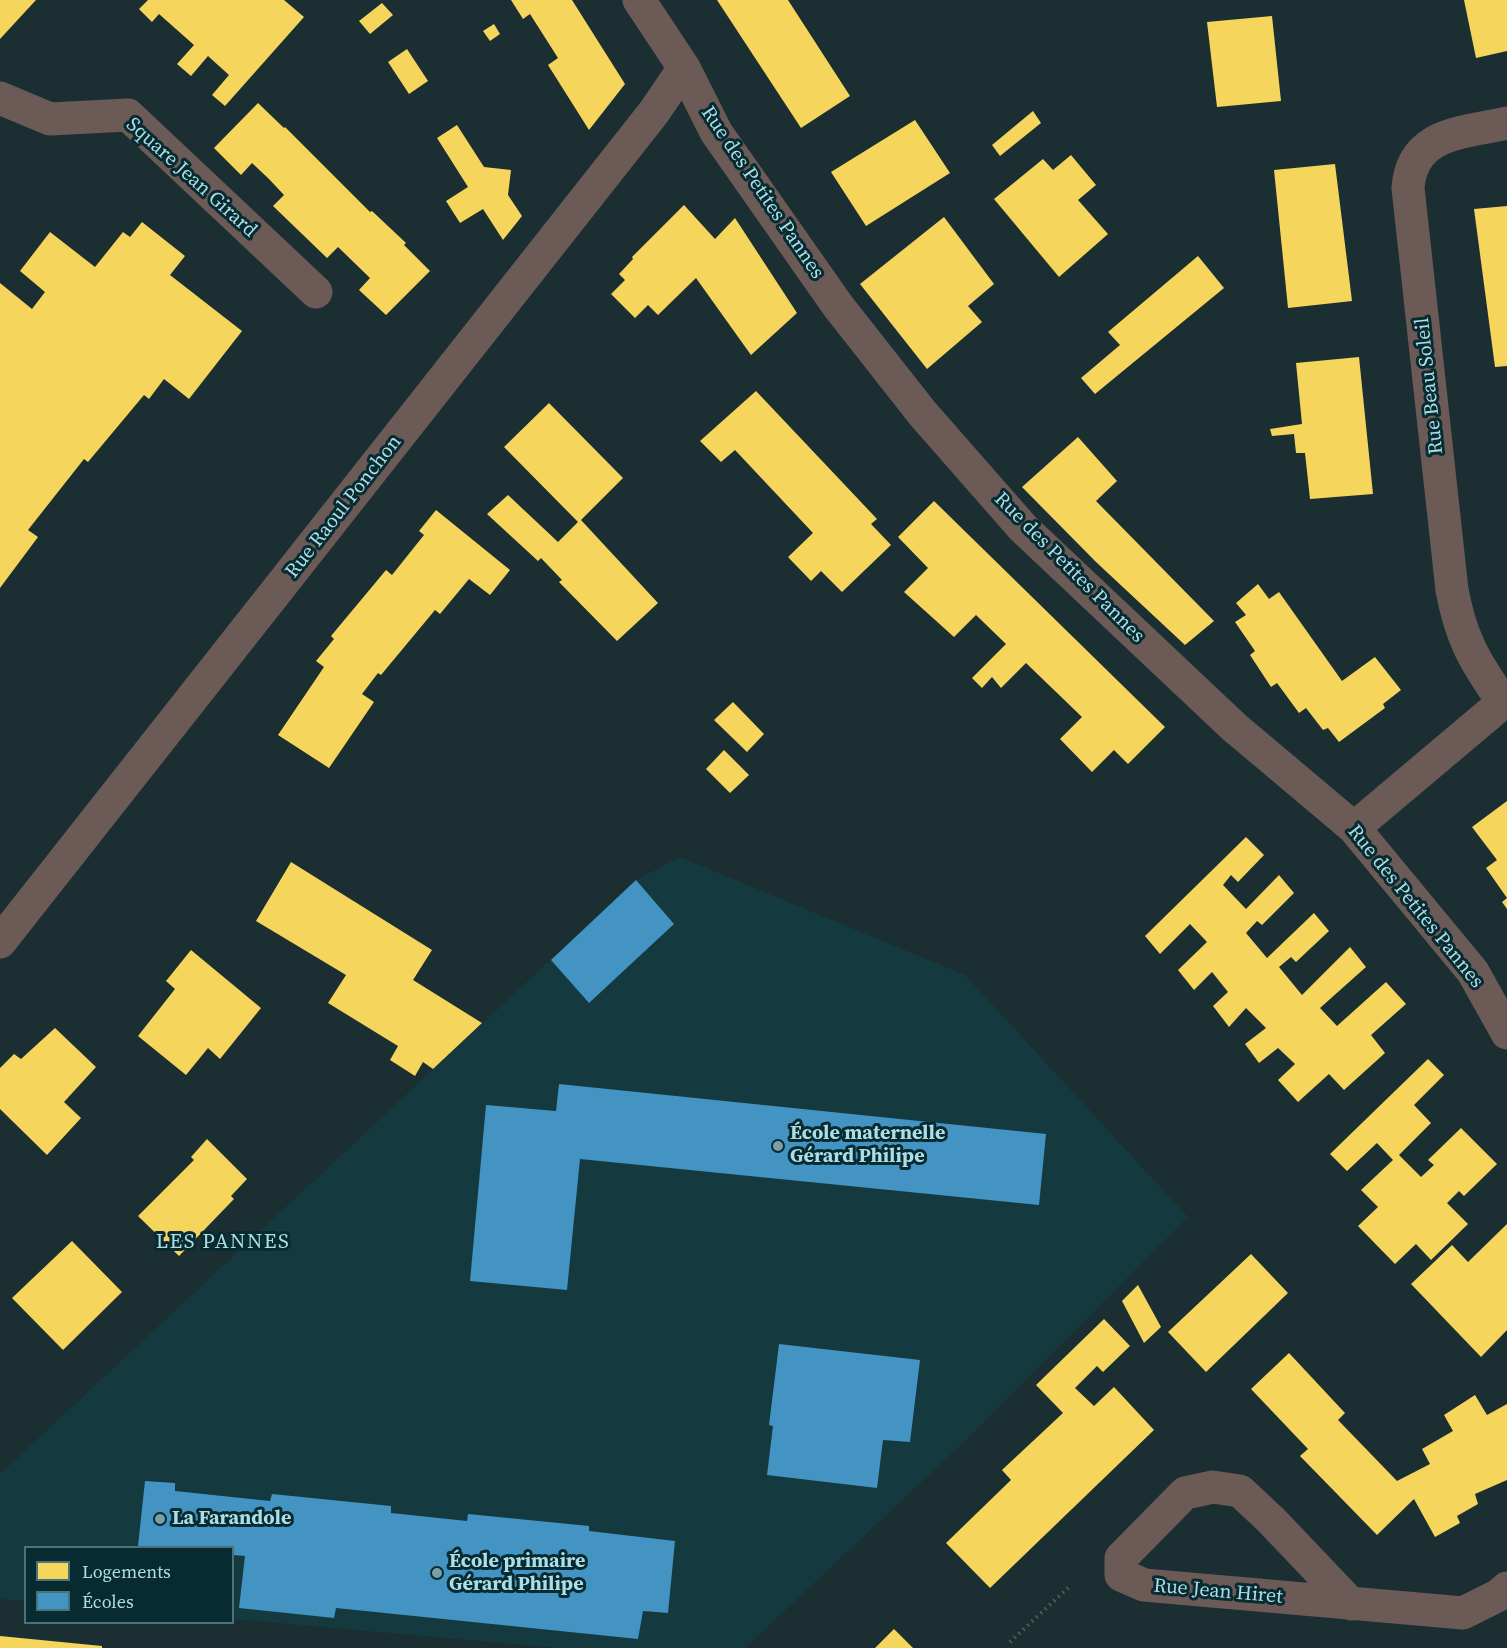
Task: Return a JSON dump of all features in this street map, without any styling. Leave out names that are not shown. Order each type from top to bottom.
[{"type":"street","name":"Rue des Petites Pannes","points":[[639,0],[684,68],[716,132],[838,306],[923,414],[1015,520],[1234,727],[1354,828],[1473,972],[1507,1033]]},
{"type":"street","name":"Rue Raoul Ponchon","points":[[0,942],[494,317],[654,112],[684,68]]},
{"type":"street","name":"Square Jean Girard","points":[[4,106],[50,119],[128,115],[316,292]]},
{"type":"street","name":"Rue Beau Soleil","points":[[1354,828],[1505,701],[1465,643],[1454,602],[1408,188],[1413,164],[1429,144],[1443,138],[1507,123]]},
{"type":"street","name":"Rue Jean Hiret","points":[[1351,1604],[1240,1491],[1213,1487],[1185,1493],[1121,1558],[1121,1575],[1144,1585],[1351,1604],[1463,1613],[1499,1595],[1507,1588]]},
{"type":"path","points":[[1010,1642],[1070,1586]]},
{"type":"shaded area","points":[[680,857],[965,975],[1188,1217],[965,1441],[745,1648],[558,1648],[234,1619],[234,1546],[24,1546],[24,1601],[0,1599],[0,1474],[636,880]]},
{"type":"building: Logements","points":[[0,0],[36,0],[0,39]]},
{"type":"building: Logements","points":[[148,0],[284,0],[304,17],[225,106],[212,95],[229,75],[208,56],[191,76],[177,64],[194,45],[159,14],[152,22],[139,9]]},
{"type":"building: Logements","points":[[511,0],[572,0],[625,84],[589,130],[548,65],[558,58],[530,14],[523,19]]},
{"type":"building: Logements","points":[[717,0],[788,0],[850,96],[801,128]]},
{"type":"building: Logements","points":[[1464,0],[1507,0],[1507,51],[1476,58]]},
{"type":"building: Logements","points":[[382,3],[393,15],[370,34],[359,21]]},
{"type":"building: Logements","points":[[1272,16],[1281,101],[1217,107],[1207,22]]},
{"type":"building: Logements","points":[[494,24],[500,34],[490,41],[483,31]]},
{"type":"building: Logements","points":[[407,49],[428,81],[409,94],[388,62]]},
{"type":"building: Logements","points":[[258,103],[370,212],[372,211],[406,243],[404,245],[430,271],[386,315],[359,290],[370,278],[338,247],[327,258],[273,206],[284,195],[269,179],[252,163],[241,175],[214,148]]},
{"type":"building: Logements","points":[[1033,111],[1041,123],[1000,156],[992,145]]},
{"type":"building: Logements","points":[[915,120],[950,173],[866,226],[831,172]]},
{"type":"building: Logements","points":[[457,125],[484,167],[511,170],[508,195],[522,216],[503,240],[483,209],[460,223],[446,201],[468,187],[437,138]]},
{"type":"building: Logements","points":[[1071,155],[1096,185],[1078,200],[1108,234],[1059,277],[994,199],[1043,159],[1053,170]]},
{"type":"building: Logements","points":[[1335,164],[1352,301],[1288,308],[1274,170]]},
{"type":"building: Logements","points":[[684,205],[715,239],[735,218],[797,313],[751,355],[696,278],[658,315],[648,305],[635,318],[611,294],[625,280],[619,274],[633,259],[632,257]]},
{"type":"building: Logements","points":[[1507,206],[1507,366],[1495,367],[1474,209]]},
{"type":"building: Logements","points":[[944,217],[994,284],[968,306],[982,322],[927,369],[860,284]]},
{"type":"building: Logements","points":[[142,222],[185,256],[170,275],[242,331],[189,399],[164,379],[149,399],[144,395],[88,462],[84,459],[28,530],[38,537],[0,588],[0,283],[32,309],[45,292],[20,271],[50,232],[95,267],[123,232],[130,237]]},
{"type":"building: Logements","points":[[1198,256],[1224,288],[1095,394],[1081,378],[1120,345],[1108,332]]},
{"type":"building: Logements","points":[[1359,357],[1373,494],[1310,499],[1305,453],[1296,453],[1294,434],[1272,436],[1270,429],[1302,424],[1296,363]]},
{"type":"building: Logements","points":[[756,391],[877,519],[871,524],[891,545],[842,592],[821,571],[811,581],[788,557],[813,533],[735,450],[721,462],[700,441]]},
{"type":"building: Logements","points":[[549,403],[623,478],[581,520],[658,603],[617,641],[559,582],[562,580],[541,558],[538,561],[487,514],[508,495],[558,542],[578,522],[504,447]]},
{"type":"building: Logements","points":[[1078,437],[1117,481],[1096,501],[1214,621],[1185,645],[1096,562],[1022,487]]},
{"type":"building: Logements","points":[[934,501],[1165,727],[1128,764],[1114,750],[1092,772],[1060,739],[1082,717],[1026,663],[1001,688],[992,677],[982,688],[972,678],[1006,644],[976,615],[954,637],[904,592],[928,568],[898,537]]},
{"type":"building: Logements","points":[[436,510],[510,570],[490,595],[469,579],[440,614],[435,610],[381,675],[378,673],[362,694],[374,702],[329,768],[278,735],[324,667],[316,661],[334,639],[331,636],[386,570],[392,575],[424,535],[419,531]]},
{"type":"building: Logements","points":[[1258,584],[1269,599],[1279,592],[1342,681],[1375,657],[1401,690],[1383,704],[1385,708],[1339,742],[1328,728],[1323,730],[1306,708],[1299,713],[1277,683],[1271,687],[1250,655],[1255,651],[1235,622],[1246,615],[1236,603]]},
{"type":"building: Logements","points":[[733,702],[764,734],[747,752],[714,720]]},
{"type":"building: Logements","points":[[724,750],[749,775],[730,793],[706,769]]},
{"type":"building: Logements","points":[[1507,801],[1507,898],[1486,868],[1497,860],[1472,827]]},
{"type":"building: Logements","points":[[1246,837],[1264,855],[1238,882],[1231,875],[1223,885],[1246,909],[1279,875],[1294,893],[1262,925],[1257,921],[1246,933],[1267,958],[1314,913],[1329,931],[1296,962],[1291,957],[1279,967],[1302,995],[1350,947],[1366,967],[1320,1008],[1337,1026],[1386,982],[1406,1004],[1371,1035],[1385,1053],[1344,1090],[1329,1074],[1298,1102],[1278,1080],[1295,1064],[1278,1048],[1259,1063],[1245,1044],[1266,1028],[1246,1008],[1229,1027],[1213,1006],[1228,992],[1212,972],[1194,990],[1178,970],[1207,942],[1190,924],[1160,954],[1145,936]]},
{"type":"building: Logements","points":[[291,862],[432,950],[413,980],[482,1023],[433,1069],[423,1062],[415,1076],[390,1060],[398,1046],[328,1003],[346,975],[256,921]]},
{"type":"building: Logements","points":[[1507,898],[1507,909],[1502,902]]},
{"type":"building: Logements","points":[[191,950],[261,1008],[220,1059],[208,1048],[186,1075],[138,1036],[175,989],[166,981]]},
{"type":"building: Logements","points":[[55,1028],[96,1067],[64,1102],[81,1118],[47,1155],[0,1109],[0,1068],[14,1054],[21,1059]]},
{"type":"building: Logements","points":[[1428,1059],[1444,1075],[1414,1105],[1431,1123],[1399,1155],[1421,1177],[1434,1165],[1428,1160],[1461,1128],[1497,1164],[1464,1196],[1459,1191],[1447,1203],[1468,1224],[1431,1260],[1416,1244],[1395,1264],[1358,1226],[1378,1207],[1361,1190],[1393,1160],[1377,1143],[1347,1171],[1330,1154]]},
{"type":"building: Logements","points":[[207,1139],[247,1179],[231,1196],[234,1199],[179,1256],[138,1216],[194,1160],[191,1157]]},
{"type":"building: Logements","points":[[1507,1224],[1507,1330],[1481,1357],[1411,1284],[1452,1245],[1468,1262]]},
{"type":"building: Logements","points":[[72,1241],[122,1292],[63,1350],[12,1298]]},
{"type":"building: Logements","points":[[1251,1254],[1288,1293],[1206,1372],[1168,1332]]},
{"type":"building: Logements","points":[[1138,1285],[1161,1327],[1144,1343],[1122,1301]]},
{"type":"building: Logements","points":[[1104,1319],[1130,1346],[1103,1372],[1097,1366],[1075,1388],[1094,1406],[1114,1387],[1154,1430],[990,1588],[946,1543],[1011,1480],[1002,1470],[1063,1413],[1036,1385]]},
{"type":"building: Logements","points":[[1289,1353],[1345,1413],[1338,1420],[1397,1481],[1430,1464],[1422,1449],[1453,1431],[1444,1415],[1475,1395],[1487,1415],[1507,1404],[1507,1480],[1475,1494],[1478,1504],[1457,1516],[1460,1523],[1435,1537],[1414,1499],[1377,1535],[1300,1456],[1308,1449],[1251,1389]]},
{"type":"building: Logements","points":[[894,1629],[913,1648],[875,1648]]},
{"type":"building: Logements","points":[[0,1636],[102,1646],[102,1648],[0,1648]]},
{"type":"building: Écoles","points":[[636,880],[674,924],[589,1003],[551,960]]},
{"type":"building: Écoles","points":[[559,1084],[1046,1134],[1039,1205],[580,1159],[567,1290],[470,1281],[486,1105],[556,1111]]},
{"type":"building: Écoles","points":[[779,1344],[920,1360],[910,1442],[883,1440],[877,1488],[767,1475],[773,1426],[769,1425]]},
{"type":"building: Écoles","points":[[145,1481],[175,1483],[175,1491],[270,1501],[272,1494],[391,1506],[391,1513],[467,1521],[468,1514],[589,1526],[589,1531],[675,1541],[668,1613],[643,1611],[638,1639],[336,1608],[334,1618],[239,1608],[245,1556],[234,1555],[234,1546],[138,1546]]},
{"type":"place","name":"École maternelle Gérard Philipe","points":[[778,1146]]},
{"type":"place","name":"La Farandole","points":[[160,1519]]},
{"type":"place","name":"École primaire Gérard Philipe","points":[[437,1573]]},
{"type":"district","name":"LES PANNES","points":[[223,1243]]}]
